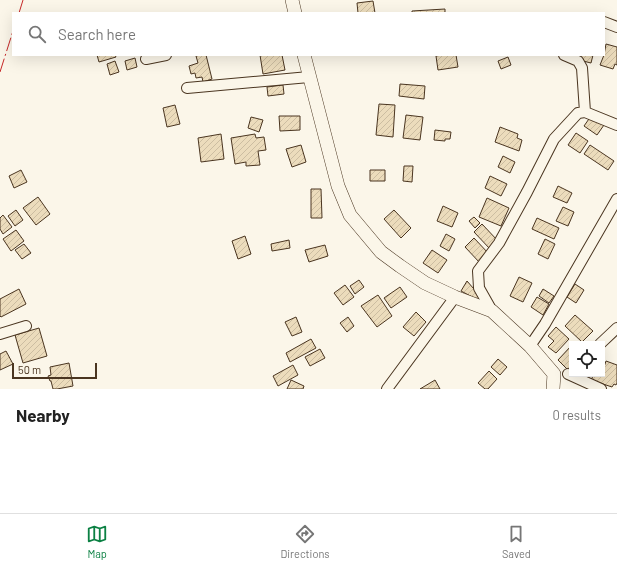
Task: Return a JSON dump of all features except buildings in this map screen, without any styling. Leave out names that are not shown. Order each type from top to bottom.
[{"type":"street","points":[[292,0],[295,12]]},
{"type":"street","points":[[605,22],[617,27]]},
{"type":"street","points":[[146,59],[161,56]]},
{"type":"street","points":[[304,56],[338,186],[350,215],[380,252],[425,283],[455,297],[492,311]]},
{"type":"street","points":[[566,56],[578,61],[582,68],[585,112]]},
{"type":"street","points":[[187,88],[309,77]]},
{"type":"street","points":[[553,389],[554,374],[530,346],[492,311],[479,288],[478,272],[499,243],[554,139],[578,113],[585,112],[617,125]]},
{"type":"street","points":[[530,346],[545,324],[617,199]]},
{"type":"street","points":[[386,389],[455,297]]},
{"type":"street","points":[[0,334],[26,326]]},
{"type":"street","points":[[603,341],[617,328]]},
{"type":"street","points":[[554,374],[569,372]]},
{"type":"street","points":[[579,377],[602,389]]},
{"type":"power","points":[[19,12],[23,0]]},
{"type":"power","points":[[0,72],[12,34]]}]
